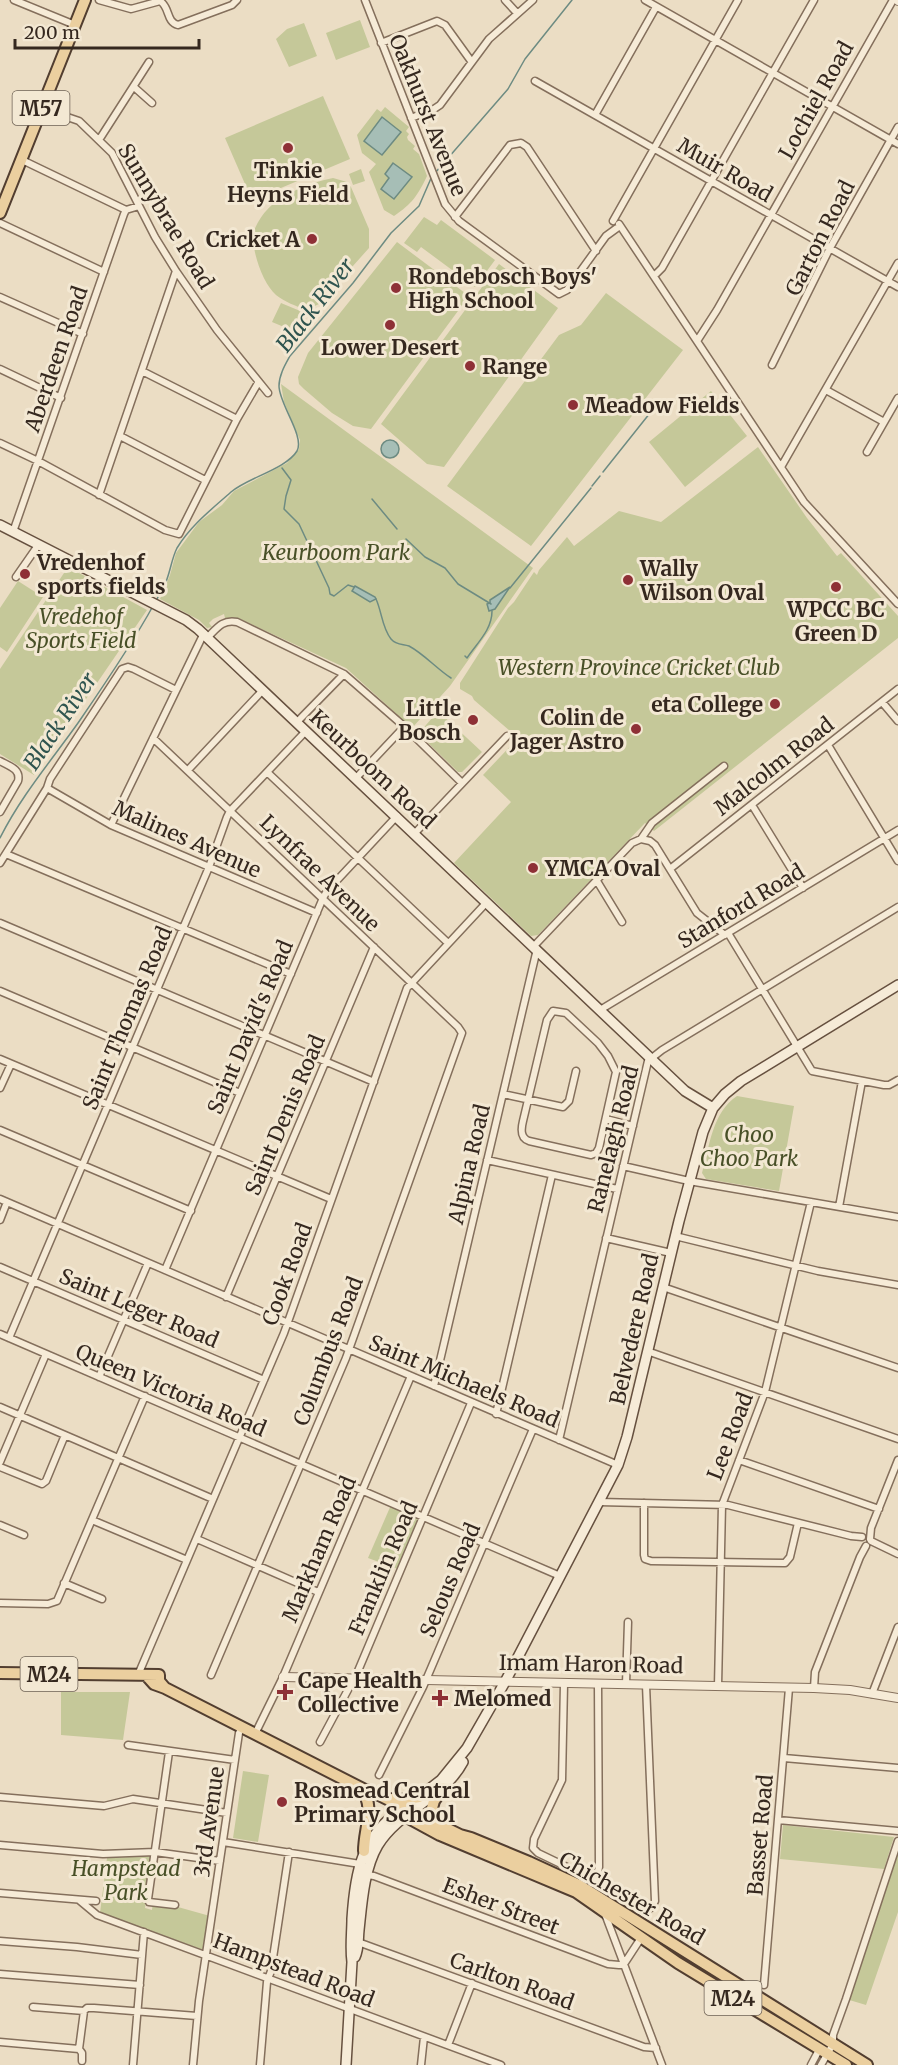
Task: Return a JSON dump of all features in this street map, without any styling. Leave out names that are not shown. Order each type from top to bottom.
[{"type":"main road","name":"M57","points":[[0,213],[85,0]]},
{"type":"main road","name":"Keurboom Road","points":[[0,525],[186,620],[206,635],[686,1091],[712,1111]]},
{"type":"main road","name":"Belvedere Road","points":[[405,1812],[419,1797],[441,1780],[467,1748],[505,1682],[618,1465],[627,1437],[689,1181],[703,1132],[712,1111],[725,1094],[741,1081],[898,986]]},
{"type":"main road","name":"M24","points":[[0,1673],[159,1675],[160,1682],[165,1688]]},
{"type":"main road","name":"Chichester Road","points":[[142,1675],[154,1684],[371,1791],[455,1842],[567,1888],[750,2008],[867,2065]]},
{"type":"main road","name":"Belvedere Road","points":[[405,1812],[443,1788],[462,1764],[467,1748]]},
{"type":"main road","points":[[443,1788],[432,1805],[434,1813],[471,1838]]},
{"type":"main road","name":"Chichester Road","points":[[363,1789],[372,1797],[405,1812],[579,1885],[828,2044],[846,2065]]},
{"type":"main road","points":[[346,2065],[354,1904],[370,1806],[363,1789]]},
{"type":"main road","points":[[380,1796],[401,1800],[419,1797]]},
{"type":"main road","points":[[364,1851],[378,1829],[405,1812]]},
{"type":"main road","points":[[352,1962],[357,1953],[367,1875],[372,1859],[380,1842],[405,1812]]},
{"type":"main road","points":[[354,1904],[361,1881],[367,1875]]},
{"type":"street","points":[[14,0],[75,25]]},
{"type":"street","points":[[99,0],[128,9],[160,1],[165,3],[173,24],[182,25],[232,5],[237,0]]},
{"type":"street","name":"Oakhurst Avenue","points":[[364,0],[445,204],[455,217],[554,292],[562,294],[596,251]]},
{"type":"street","points":[[505,0],[517,12]]},
{"type":"street","points":[[519,0],[525,6]]},
{"type":"street","points":[[411,118],[440,105],[489,39],[533,0]]},
{"type":"street","points":[[645,0],[898,144]]},
{"type":"street","points":[[455,217],[510,145],[521,143],[527,147],[596,251],[615,224],[619,209],[738,0]]},
{"type":"street","points":[[654,276],[662,268],[814,0]]},
{"type":"street","name":"Lochiel Road","points":[[697,341],[708,326],[832,107],[896,0]]},
{"type":"street","points":[[595,115],[656,7]]},
{"type":"street","points":[[381,43],[437,21],[445,25],[471,61]]},
{"type":"street","points":[[99,140],[149,62]]},
{"type":"street","name":"Muir Road","points":[[535,81],[898,287]]},
{"type":"street","points":[[134,87],[152,103]]},
{"type":"street","name":"Sunnybrae Road","points":[[41,108],[75,119],[112,153],[176,271],[217,330],[268,393]]},
{"type":"street","name":"Garton Road","points":[[772,365],[830,248],[898,127]]},
{"type":"street","points":[[20,159],[126,210],[139,206]]},
{"type":"street","name":"Aberdeen Road","points":[[13,532],[126,210]]},
{"type":"street","points":[[0,223],[104,272]]},
{"type":"street","points":[[615,224],[627,236],[810,508],[898,604]]},
{"type":"street","points":[[781,467],[898,263]]},
{"type":"street","points":[[99,495],[176,271]]},
{"type":"street","points":[[0,297],[83,334]]},
{"type":"street","points":[[0,369],[61,398]]},
{"type":"street","points":[[142,371],[237,419]]},
{"type":"street","points":[[0,443],[38,461],[165,530],[179,534],[205,480],[258,383]]},
{"type":"street","points":[[826,390],[884,422]]},
{"type":"street","points":[[867,452],[898,398]]},
{"type":"street","points":[[120,436],[205,480]]},
{"type":"street","points":[[16,577],[39,544]]},
{"type":"street","points":[[111,825],[176,690],[206,635],[230,621],[237,622],[344,674],[462,783]]},
{"type":"street","points":[[0,863],[47,788],[50,779],[121,670],[126,667],[134,669],[176,690]]},
{"type":"street","points":[[297,722],[344,674]]},
{"type":"street","name":"Malcolm Road","points":[[670,869],[898,689]]},
{"type":"street","points":[[188,770],[263,690]]},
{"type":"street","points":[[882,702],[898,721]]},
{"type":"street","points":[[356,778],[404,727]]},
{"type":"street","name":"Saint Thomas Road","points":[[9,1338],[184,929],[230,811],[306,731]]},
{"type":"street","points":[[415,833],[507,736]]},
{"type":"street","name":"Lynfrae Avenue","points":[[153,738],[462,1033]]},
{"type":"street","points":[[828,744],[898,861]]},
{"type":"street","points":[[0,760],[17,770],[19,774],[18,781],[0,812]]},
{"type":"street","points":[[535,947],[632,843],[641,839],[652,823],[724,766]]},
{"type":"street","points":[[267,772],[448,943]]},
{"type":"street","name":"Malines Avenue","points":[[47,788],[111,825],[317,913]]},
{"type":"street","points":[[752,805],[803,888]]},
{"type":"street","name":"Saint David's Road","points":[[165,1270],[323,898],[397,816]]},
{"type":"street","name":"Stanford Road","points":[[600,1010],[898,830]]},
{"type":"street","points":[[641,839],[654,843],[697,913],[727,934],[814,1072],[887,1085],[898,1080]]},
{"type":"street","points":[[6,854],[291,974]]},
{"type":"street","points":[[597,881],[622,922]]},
{"type":"street","name":"Cook Road","points":[[142,1675],[187,1560],[287,1323],[407,988],[487,902]]},
{"type":"street","name":"Ranelagh Road","points":[[559,1440],[648,1061],[898,907]]},
{"type":"street","points":[[0,923],[374,1082]]},
{"type":"street","name":"Saint Denis Road","points":[[226,1296],[374,947]]},
{"type":"street","name":"Alpina Road","points":[[434,1386],[535,947]]},
{"type":"street","points":[[0,991],[240,1093]]},
{"type":"street","points":[[553,1011],[566,1013],[598,1043],[612,1062],[616,1076],[607,1117],[599,1148],[594,1154],[584,1155],[529,1142],[524,1138],[521,1130],[549,1015],[553,1011]]},
{"type":"street","name":"Columbus Road","points":[[212,1675],[349,1350],[462,1033]]},
{"type":"street","points":[[0,1059],[331,1199]]},
{"type":"street","points":[[0,1088],[10,1064]]},
{"type":"street","points":[[503,1094],[564,1106],[568,1101],[576,1071]]},
{"type":"street","points":[[839,1207],[861,1081]]},
{"type":"street","points":[[607,1117],[633,1124]]},
{"type":"street","points":[[0,1130],[190,1211]]},
{"type":"street","points":[[487,1160],[617,1189]]},
{"type":"street","points":[[623,1166],[689,1181],[898,1217]]},
{"type":"street","points":[[496,1414],[552,1175]]},
{"type":"street","name":"Saint Michaels Road","points":[[0,1199],[618,1465]]},
{"type":"street","points":[[0,1220],[8,1202]]},
{"type":"street","name":"Lee Road","points":[[718,1686],[722,1504],[765,1392],[811,1202]]},
{"type":"street","points":[[675,1236],[796,1265],[898,1285]]},
{"type":"street","points":[[606,1238],[671,1253]]},
{"type":"street","points":[[99,1377],[148,1263]]},
{"type":"street","name":"Saint Leger Road","points":[[0,1267],[264,1380]]},
{"type":"street","points":[[663,1287],[898,1368]]},
{"type":"street","name":"Queen Victoria Road","points":[[0,1335],[560,1576]]},
{"type":"street","points":[[647,1351],[898,1439]]},
{"type":"street","points":[[0,1462],[46,1354]]},
{"type":"street","name":"Markham Road","points":[[255,1734],[283,1677],[411,1377]]},
{"type":"street","points":[[0,1603],[48,1604],[57,1601],[145,1396]]},
{"type":"street","name":"Franklin Road","points":[[320,1743],[353,1679],[471,1403]]},
{"type":"street","points":[[0,1407],[213,1499]]},
{"type":"street","name":"Selous Road","points":[[379,1775],[426,1680],[533,1429]]},
{"type":"street","points":[[0,1467],[39,1484],[44,1484],[65,1436]]},
{"type":"street","points":[[739,1460],[879,1509]]},
{"type":"street","points":[[814,1688],[815,1672],[898,1460]]},
{"type":"street","points":[[599,1502],[722,1504],[850,1536],[898,1554]]},
{"type":"street","points":[[644,1503],[644,1555],[645,1559],[651,1561],[785,1563],[790,1558],[798,1523]]},
{"type":"street","points":[[92,1520],[187,1560]]},
{"type":"street","points":[[0,1525],[24,1535]]},
{"type":"street","points":[[196,1539],[318,1592]]},
{"type":"street","points":[[64,1583],[102,1599]]},
{"type":"street","points":[[626,1684],[628,1622]]},
{"type":"street","points":[[872,1694],[898,1627]]},
{"type":"street","name":"Imam Haron Road","points":[[283,1677],[814,1688],[898,1698]]},
{"type":"street","points":[[564,1683],[562,1780],[533,1845],[538,1853],[596,1881],[638,1908],[649,1910],[655,1901],[646,1685]]},
{"type":"street","points":[[596,1881],[599,1868],[598,1684]]},
{"type":"street","name":"Basset Road","points":[[764,1985],[789,1688]]},
{"type":"street","name":"3rd Avenue","points":[[193,2065],[197,2016],[226,1813],[238,1733],[242,1727]]},
{"type":"street","points":[[128,1745],[235,1760]]},
{"type":"street","points":[[169,1752],[148,1899],[149,1902],[175,1905]]},
{"type":"street","points":[[784,1758],[898,1768]]},
{"type":"street","points":[[0,1797],[104,1806],[129,1798],[226,1813]]},
{"type":"street","points":[[778,1820],[898,1831]]},
{"type":"street","points":[[821,2065],[846,1999],[898,1841]]},
{"type":"street","points":[[223,1842],[360,1864]]},
{"type":"street","points":[[0,1845],[102,1854],[155,1852],[220,1861]]},
{"type":"street","points":[[260,2065],[266,1986],[289,1852]]},
{"type":"street","name":"Esher Street","points":[[367,1875],[608,1964],[624,1964]]},
{"type":"street","points":[[0,1893],[96,1901]]},
{"type":"street","name":"Hampstead Road","points":[[79,1900],[95,1914],[448,2045],[485,2062],[501,2065]]},
{"type":"street","points":[[603,1911],[610,1924],[662,2065]]},
{"type":"street","points":[[133,2065],[144,1932]]},
{"type":"street","points":[[624,1964],[640,1938]]},
{"type":"street","points":[[0,1941],[142,1955]]},
{"type":"street","name":"Carlton Road","points":[[358,1942],[644,2047],[656,2048]]},
{"type":"street","points":[[0,1974],[140,1985]]},
{"type":"street","points":[[448,2045],[472,1983]]},
{"type":"street","points":[[33,2007],[84,2011],[89,2008],[197,2016]]},
{"type":"street","points":[[82,2061],[82,2053],[79,2049],[84,2011]]},
{"type":"street","points":[[421,2065],[424,2037]]},
{"type":"street","points":[[0,2042],[79,2049]]},
{"type":"street","points":[[811,2065],[828,2044]]},
{"type":"green space","points":[[360,20],[370,47],[336,60],[326,33]]},
{"type":"green space","points":[[304,23],[317,56],[289,67],[276,39],[287,29]]},
{"type":"green space","name":"Tinkie Heyns Field","points":[[323,96],[350,159],[252,200],[225,138]]},
{"type":"green space","points":[[385,107],[409,127],[406,131],[409,134],[408,140],[415,146],[413,149],[419,154],[427,176],[414,199],[394,216],[384,210],[369,172],[376,164],[362,153],[357,135],[377,109],[381,112]]},
{"type":"green space","points":[[361,169],[365,181],[353,185],[349,174]]},
{"type":"green space","name":"Cricket A","points":[[333,178],[347,182],[351,187],[369,229],[369,248],[319,304],[306,310],[291,304],[271,290],[256,256],[254,231],[264,213],[280,199],[306,186]]},
{"type":"green space","points":[[424,217],[437,225],[441,220],[495,260],[475,287],[421,247],[417,252],[404,243]]},
{"type":"green space","name":"Lower Desert","points":[[397,242],[469,296],[371,429],[353,426],[332,413],[304,389],[299,384],[298,377],[308,353]]},
{"type":"green space","name":"Range","points":[[499,264],[558,308],[444,467],[427,464],[381,424]]},
{"type":"green space","name":"Meadow Fields","points":[[606,293],[683,350],[531,546],[447,486],[559,335],[581,325]]},
{"type":"green space","points":[[281,303],[305,313],[296,332],[272,322]]},
{"type":"green space","name":"Keurboom Park","points":[[281,384],[533,568],[450,686],[412,728],[346,668],[238,618],[225,618],[224,614],[213,619],[209,623],[212,627],[207,628],[199,620],[160,599],[176,553],[199,522],[222,505],[234,491],[287,463],[299,449],[300,440],[284,402]]},
{"type":"green space","points":[[711,391],[747,436],[685,487],[649,442]]},
{"type":"green space","name":"Western Province Cricket Club","points":[[758,447],[807,518],[837,556],[841,553],[898,616],[898,638],[654,831],[645,823],[538,935],[531,936],[454,863],[511,802],[483,775],[518,738],[472,696],[460,689],[460,683],[534,572],[537,575],[567,537],[574,546],[619,511],[661,522]]},
{"type":"green space","name":"Vredehof Sports Field","points":[[68,567],[147,610],[34,775],[0,754],[0,669]]},
{"type":"green space","points":[[18,581],[43,597],[7,652],[0,647],[0,608]]},
{"type":"green space","points":[[438,711],[482,752],[462,772],[458,772],[420,735]]},
{"type":"green space","name":"Choo Choo Park","points":[[737,1096],[794,1106],[779,1191],[706,1179],[702,1173],[717,1120],[722,1111]]},
{"type":"green space","points":[[391,1505],[419,1517],[398,1569],[368,1558]]},
{"type":"green space","points":[[61,1692],[130,1692],[123,1740],[61,1735]]},
{"type":"green space","points":[[243,1771],[269,1775],[258,1842],[233,1838]]},
{"type":"green space","points":[[783,1825],[894,1837],[884,1869],[780,1859]]},
{"type":"green space","points":[[898,1841],[898,1912],[866,2005],[846,1999]]},
{"type":"green space","name":"Hampstead Park","points":[[153,1856],[145,1908],[152,1910],[153,1900],[210,1916],[204,1950],[100,1913],[107,1858]]},
{"type":"water","points":[[382,117],[401,132],[382,155],[364,141]]},
{"type":"water","points":[[393,163],[412,177],[394,199],[381,189],[389,178],[385,174]]},
{"type":"water","points":[[390,440],[396,443],[399,449],[396,455],[390,458],[384,455],[381,449],[384,443]]},
{"type":"water","points":[[355,586],[376,599],[370,602],[352,591]]},
{"type":"water","points":[[510,587],[495,609],[489,611],[487,604],[490,600]]},
{"type":"waterway","name":"Black River","points":[[435,173],[508,89],[525,59],[572,0]]},
{"type":"waterway","name":"Black River","points":[[157,599],[166,582],[177,548],[195,525],[231,492],[276,468],[297,451],[298,437],[280,393],[279,382],[284,367],[290,356],[353,283],[391,233],[419,206],[432,176]]},
{"type":"waterway","points":[[603,472],[650,413]]},
{"type":"waterway","points":[[282,468],[291,480],[284,509],[299,524],[330,594],[334,596],[348,585],[354,587]]},
{"type":"waterway","points":[[592,486],[600,476]]},
{"type":"waterway","points":[[510,588],[591,488]]},
{"type":"waterway","points":[[372,499],[397,529]]},
{"type":"waterway","points":[[406,539],[425,557],[445,568],[458,584],[491,604]]},
{"type":"waterway","points":[[376,599],[391,639],[415,649],[451,678]]},
{"type":"waterway","name":"Black River","points":[[0,838],[27,793],[117,665],[153,606]]},
{"type":"waterway","points":[[465,656],[467,658],[487,630],[492,611]]},
{"type":"place","name":"Tinkie Heyns Field","points":[[288,148]]},
{"type":"place","name":"Cricket A","points":[[312,239]]},
{"type":"place","name":"Rondebosch Boys' High School","points":[[396,288]]},
{"type":"place","name":"Lower Desert","points":[[390,325]]},
{"type":"place","name":"Range","points":[[470,366]]},
{"type":"place","name":"Meadow Fields","points":[[573,405]]},
{"type":"place","name":"Vredenhof sports fields","points":[[25,574]]},
{"type":"place","name":"Wally Wilson Oval","points":[[628,580]]},
{"type":"place","name":"WPCC BC Green D","points":[[836,587]]},
{"type":"place","name":"eta College","points":[[775,704]]},
{"type":"place","name":"Little Bosch","points":[[473,720]]},
{"type":"place","name":"Colin de Jager Astro","points":[[636,729]]},
{"type":"place","name":"YMCA Oval","points":[[533,868]]},
{"type":"place","name":"Cape Health Collective","points":[[285,1692]]},
{"type":"place","name":"Melomed","points":[[440,1698]]},
{"type":"place","name":"Rosmead Central Primary School","points":[[282,1802]]}]
